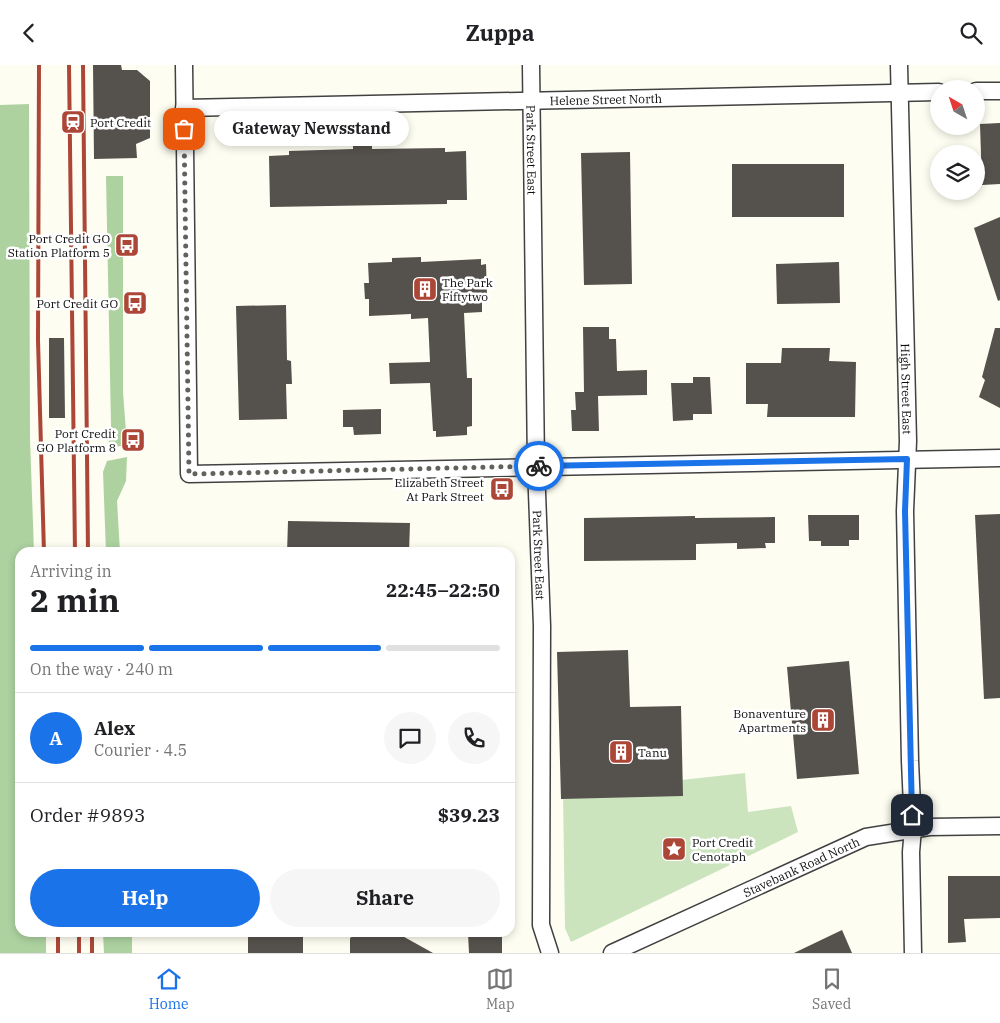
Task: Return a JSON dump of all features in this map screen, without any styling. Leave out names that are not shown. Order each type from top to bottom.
[{"type":"street","points":[[184,65],[189,474],[1000,458]]},
{"type":"street","name":"Park Street East","points":[[531,65],[536,466],[542,626],[540,925],[550,953]]},
{"type":"street","name":"High Street East","points":[[899,65],[908,441],[905,511],[913,828],[911,852],[913,953]]},
{"type":"street","points":[[985,91],[1000,91]]},
{"type":"street","name":"Helene Street North","points":[[184,109],[930,92]]},
{"type":"street","name":"Stavebank Road North","points":[[612,953],[836,849],[866,837],[913,828],[1000,826]]},
{"type":"green space","points":[[29,104],[30,439],[34,547],[15,547],[15,937],[46,937],[46,953],[0,953],[0,105]]},
{"type":"green space","points":[[106,176],[123,176],[123,392],[127,445],[108,448],[111,425]]},
{"type":"green space","points":[[127,457],[126,481],[117,501],[120,547],[106,547],[103,472],[107,461]]},
{"type":"green space","points":[[745,773],[748,812],[791,806],[798,832],[571,942],[565,928],[563,793]]},
{"type":"green space","points":[[103,937],[132,937],[132,953],[104,953]]},
{"type":"building","points":[[93,65],[121,65],[122,70],[137,70],[150,81],[150,138],[136,144],[137,158],[94,159]]},
{"type":"building","points":[[1000,123],[1000,184],[985,185],[985,145],[981,145],[980,135],[985,135],[985,124]]},
{"type":"building","points":[[353,136],[372,136],[372,149],[445,148],[445,152],[466,151],[467,200],[447,200],[447,204],[270,207],[269,156],[289,155],[289,151],[353,149]]},
{"type":"building","points":[[630,152],[632,284],[584,285],[581,153]]},
{"type":"building","points":[[732,164],[844,164],[844,217],[732,217]]},
{"type":"building","points":[[1000,217],[1000,300],[998,301],[974,228]]},
{"type":"building","points":[[421,257],[421,262],[481,259],[481,265],[486,264],[487,295],[482,295],[482,312],[464,313],[467,378],[472,378],[472,426],[467,427],[467,435],[436,437],[436,431],[433,431],[430,383],[390,384],[389,363],[430,362],[428,318],[411,319],[411,314],[369,316],[369,299],[365,299],[364,283],[369,283],[368,263],[392,262],[392,258]]},
{"type":"building","points":[[839,262],[840,303],[777,304],[776,264]]},
{"type":"building","points":[[286,305],[287,360],[291,361],[292,384],[286,384],[287,419],[239,420],[236,306]]},
{"type":"building","points":[[583,327],[609,327],[609,339],[616,339],[617,371],[647,370],[647,395],[598,396],[599,431],[572,431],[571,410],[576,410],[575,392],[584,392]]},
{"type":"building","points":[[995,328],[1000,328],[1000,408],[979,397],[985,380],[982,377]]},
{"type":"building","points":[[49,338],[64,338],[65,418],[49,418]]},
{"type":"building","points":[[782,348],[830,348],[829,361],[856,362],[855,417],[767,417],[768,404],[746,404],[746,363],[781,363]]},
{"type":"building","points":[[693,377],[710,377],[712,414],[693,414],[693,420],[673,421],[671,383],[693,383]]},
{"type":"building","points":[[381,409],[381,434],[354,435],[353,427],[343,427],[343,410]]},
{"type":"building","points":[[1000,514],[1000,698],[984,699],[975,515]]},
{"type":"building","points":[[808,515],[859,515],[859,540],[849,540],[849,546],[821,546],[821,541],[809,541]]},
{"type":"building","points":[[695,516],[695,518],[775,517],[775,543],[765,543],[766,548],[737,549],[737,543],[696,544],[696,560],[584,561],[584,518]]},
{"type":"building","points":[[288,521],[410,523],[409,547],[287,547]]},
{"type":"building","name":"Tanu","points":[[628,650],[630,707],[681,706],[683,796],[561,799],[557,652]]},
{"type":"building","name":"Bonaventure Apartments","points":[[849,661],[859,774],[797,779],[787,667]]},
{"type":"building","points":[[948,876],[1000,876],[1000,918],[964,919],[966,942],[948,943]]},
{"type":"building","points":[[842,930],[852,953],[794,953]]},
{"type":"building","points":[[248,937],[303,937],[303,953],[248,953]]},
{"type":"building","points":[[404,937],[433,953],[350,953],[350,938]]},
{"type":"building","points":[[468,937],[502,937],[502,953],[469,953]]},
{"type":"railway","points":[[39,65],[38,340],[44,547]]},
{"type":"railway","points":[[69,65],[75,547]]},
{"type":"railway","points":[[83,65],[88,547]]},
{"type":"railway","points":[[58,937],[58,953]]},
{"type":"railway","points":[[79,937],[79,953]]},
{"type":"railway","points":[[92,937],[92,953]]},
{"type":"way so far","points":[[184,129],[189,474],[539,466]]},
{"type":"place","name":"Port Credit","points":[[73,122]]},
{"type":"place","name":"Gateway Newsstand","points":[[184,129]]},
{"type":"place","name":"Port Credit GO Station Platform 5","points":[[127,245]]},
{"type":"place","name":"The Park Fiftytwo","points":[[425,289]]},
{"type":"place","name":"Port Credit GO","points":[[135,303]]},
{"type":"place","name":"Port Credit GO Platform 8","points":[[133,440]]},
{"type":"place","name":"Elizabeth Street At Park Street","points":[[502,489]]},
{"type":"place","name":"Bonaventure Apartments","points":[[823,720]]},
{"type":"place","name":"Tanu","points":[[621,752]]},
{"type":"place","name":"Port Credit Cenotaph","points":[[674,849]]},
{"type":"route","points":[[539,466],[907,459],[905,511],[912,815]]}]
